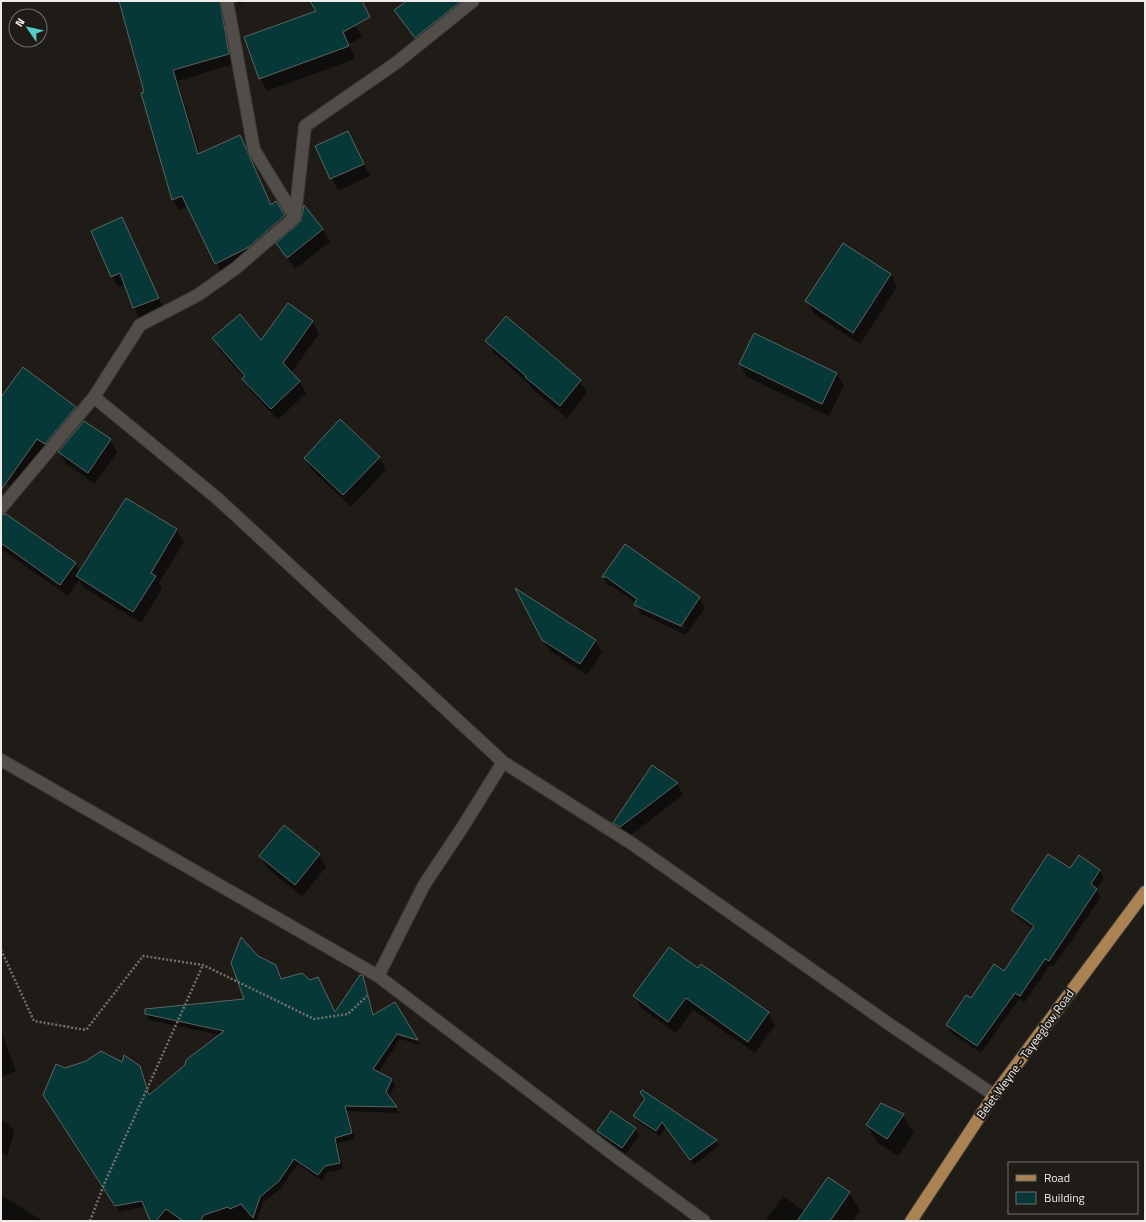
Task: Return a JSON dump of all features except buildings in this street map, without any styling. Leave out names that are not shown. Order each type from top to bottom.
[{"type":"main road","name":"Belet Weyne - Tayeeglow Road","points":[[911,1221],[994,1095],[1145,892]]},
{"type":"street","points":[[227,1],[254,150],[295,217]]},
{"type":"street","points":[[1,508],[94,397],[140,325],[198,295],[236,268],[295,217],[305,126],[396,63],[473,1]]},
{"type":"street","points":[[94,397],[218,499],[503,762],[632,843],[889,1024],[994,1095]]},
{"type":"street","points":[[1,760],[378,976],[614,1155],[704,1221]]},
{"type":"street","points":[[378,976],[424,885],[503,762]]},
{"type":"path","points":[[1,950],[34,1021],[86,1030],[143,956],[203,965],[314,1019],[348,1014],[366,998],[378,976]]},
{"type":"path","points":[[90,1221],[105,1182],[203,965]]}]
